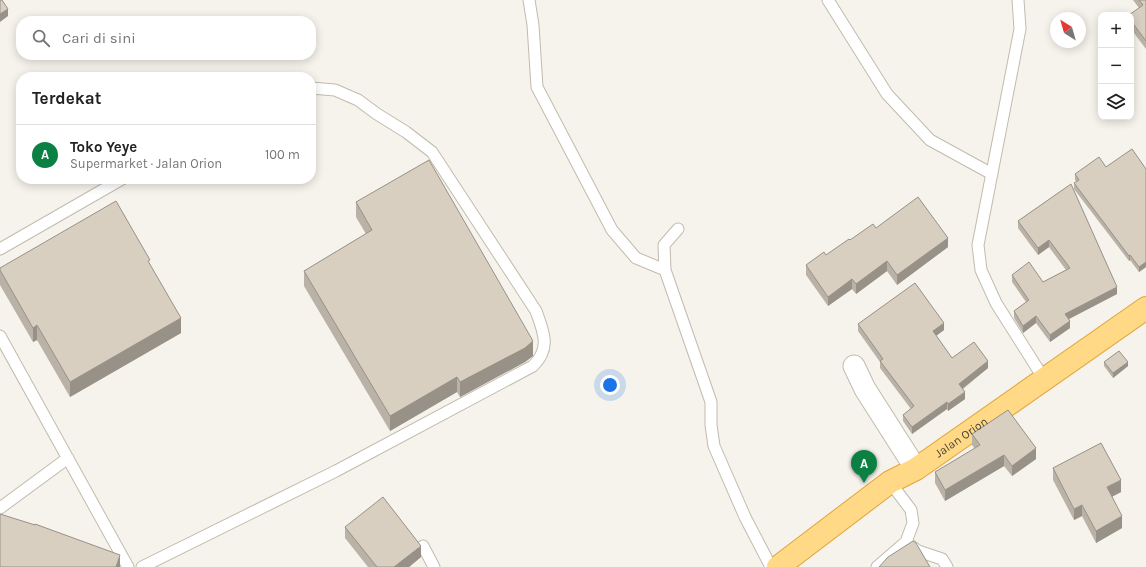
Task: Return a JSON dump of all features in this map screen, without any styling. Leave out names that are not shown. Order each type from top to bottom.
[{"type":"highway","name":"Jalan Orion","points":[[778,567],[890,482],[916,469],[1146,308]]},
{"type":"street","points":[[854,366],[865,389],[916,469]]},
{"type":"lane","points":[[529,0],[533,25],[537,87],[612,230],[636,258],[665,270]]},
{"type":"lane","points":[[828,0],[886,94],[930,140],[992,174]]},
{"type":"lane","points":[[1018,0],[1020,29],[978,245],[980,270],[996,303],[1044,379]]},
{"type":"lane","points":[[142,567],[336,471],[533,366],[540,359],[545,348],[544,332],[536,311],[432,152],[406,132],[358,100],[335,90],[316,88]]},
{"type":"lane","points":[[0,249],[113,184]]},
{"type":"lane","points":[[678,229],[664,245],[665,270],[710,402],[714,446],[745,518],[771,567]]},
{"type":"lane","points":[[0,336],[128,567]]},
{"type":"lane","points":[[0,508],[68,458]]},
{"type":"lane","points":[[877,567],[906,542],[912,523],[911,510],[890,482]]},
{"type":"lane","points":[[906,542],[918,551],[942,559],[947,567]]},
{"type":"lane","points":[[422,546],[434,567]]},
{"type":"building","points":[[0,0],[2,0],[8,9],[0,14]]},
{"type":"building","points":[[1139,0],[1146,0],[1146,41],[1134,25],[1133,12],[1143,5]]},
{"type":"building","points":[[1132,149],[1146,169],[1146,262],[1139,267],[1074,183],[1079,180],[1075,174],[1099,157],[1106,167]]},
{"type":"building","points":[[429,160],[533,341],[525,348],[460,382],[457,377],[390,416],[304,271],[372,230],[356,202]]},
{"type":"building","points":[[1071,184],[1117,287],[1065,314],[1070,321],[1050,335],[1036,316],[1023,326],[1014,311],[1029,300],[1012,275],[1029,262],[1043,282],[1070,268],[1049,240],[1038,248],[1018,221]]},
{"type":"building","points":[[918,197],[948,238],[897,275],[887,261],[856,284],[852,279],[828,297],[806,265],[824,252],[826,255],[873,224],[876,228]]},
{"type":"building","points":[[116,201],[181,318],[70,382],[37,325],[33,328],[0,268]]},
{"type":"building","points":[[915,283],[944,323],[933,331],[952,358],[974,342],[988,361],[959,384],[965,392],[948,404],[947,402],[912,427],[903,415],[914,406],[880,361],[883,359],[858,324]]},
{"type":"building","points":[[1119,351],[1128,362],[1113,373],[1104,362]]},
{"type":"building","points":[[1008,410],[1036,448],[1012,466],[1004,455],[945,490],[935,472],[980,445],[972,434]]},
{"type":"building","points":[[1101,443],[1121,480],[1107,487],[1122,516],[1096,531],[1082,505],[1074,509],[1053,468]]},
{"type":"building","points":[[383,497],[421,546],[394,567],[377,567],[345,527]]},
{"type":"building","points":[[0,514],[35,524],[120,555],[116,567],[0,567]]},
{"type":"building","points":[[913,541],[916,543],[930,567],[879,567],[888,557]]},
{"type":"place","name":"Toko Yeye","points":[[864,483]]}]
